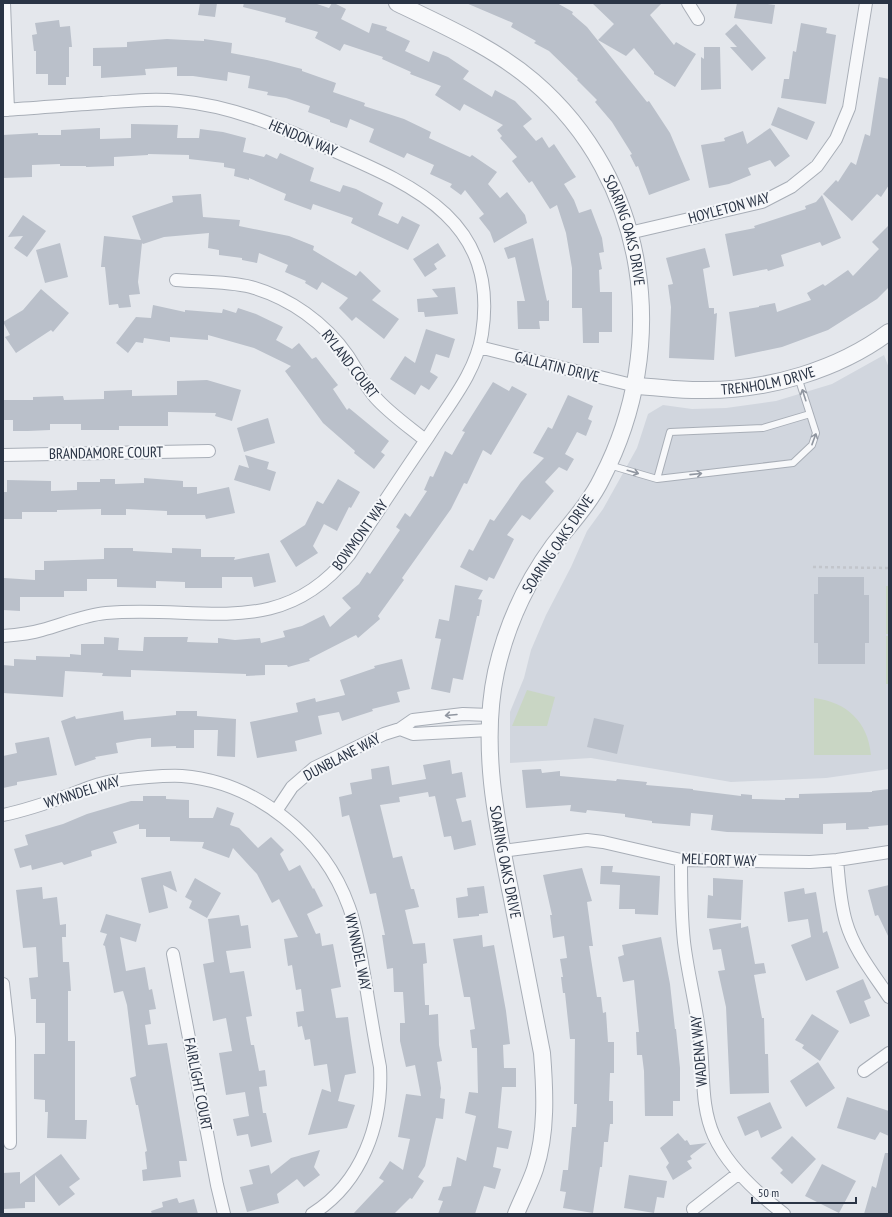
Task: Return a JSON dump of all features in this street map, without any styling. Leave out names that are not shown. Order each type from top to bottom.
[{"type":"street","points":[[4,3],[6,110]]},
{"type":"street","name":"SOARING OAKS DRIVE","points":[[397,3],[479,44],[507,61],[557,104],[588,143],[606,171],[620,201],[629,233],[640,294],[642,327],[640,360],[636,386],[627,420],[609,465],[582,510],[533,576],[518,605],[506,636],[496,672],[490,722],[490,765],[502,851],[542,1054],[544,1086],[541,1136],[535,1168],[516,1214]]},
{"type":"street","points":[[688,3],[698,19]]},
{"type":"street","name":"HOYLETON WAY","points":[[629,233],[762,202],[791,187],[816,166],[836,139],[848,108],[866,3]]},
{"type":"street","name":"HENDON WAY","points":[[6,110],[146,100],[178,101],[211,105],[258,118],[389,175],[419,192],[444,211],[464,237],[472,251],[478,266],[484,298],[482,333],[479,347]]},
{"type":"street","name":"RYLAND COURT","points":[[176,280],[241,285],[266,292],[293,305],[318,323],[339,345],[375,396],[426,440]]},
{"type":"street","name":"TRENHOLM DRIVE","points":[[636,386],[691,390],[740,388],[798,376],[817,370],[874,343],[889,332]]},
{"type":"street","name":"GALLATIN DRIVE","points":[[479,347],[636,386]]},
{"type":"street","name":"BOWMONT WAY","points":[[3,636],[27,634],[72,620],[105,613],[255,613],[286,604],[300,598],[327,580],[349,556],[462,385],[479,347]]},
{"type":"street","name":"BRANDAMORE COURT","points":[[3,455],[209,451]]},
{"type":"street","name":"DUNBLANE WAY","points":[[276,811],[292,787],[314,768],[384,734],[400,729],[413,720],[434,716],[462,714],[490,722]]},
{"type":"street","name":"DUNBLANE WAY","points":[[400,729],[413,734],[490,722]]},
{"type":"street","name":"WYNNDEL WAY","points":[[3,814],[44,804],[110,781],[182,776],[216,783],[248,795],[276,811],[303,834],[325,860],[349,905],[358,938],[380,1067],[380,1098],[366,1151],[359,1165],[340,1190],[312,1214]]},
{"type":"street","name":"MELFORT WAY","points":[[502,851],[587,840],[603,842],[681,860],[765,862],[837,860],[889,852]]},
{"type":"street","name":"WADENA WAY","points":[[681,860],[683,930],[701,1047],[704,1105],[708,1120],[721,1149],[739,1173],[784,1214]]},
{"type":"street","points":[[837,860],[842,907],[852,938],[867,965],[889,997]]},
{"type":"street","name":"FAIRLIGHT COURT","points":[[174,954],[215,1178],[224,1214]]},
{"type":"street","points":[[3,984],[9,1038],[10,1143]]},
{"type":"street","points":[[864,1071],[889,1053]]},
{"type":"street","points":[[693,1209],[739,1173]]},
{"type":"lane","points":[[609,465],[657,479],[792,463],[812,445],[816,433],[798,376]]},
{"type":"lane","points":[[657,479],[670,432],[763,428],[810,414]]},
{"type":"path","points":[[813,567],[889,568]]},
{"type":"shaded area","points":[[884,355],[889,368],[889,769],[826,778],[731,782],[591,758],[510,763],[510,712],[524,678],[531,650],[546,615],[571,567],[587,531],[603,509],[637,448],[648,414],[663,405],[692,409],[726,408],[776,401],[832,384]]},
{"type":"green space","points":[[886,586],[889,586],[889,634],[886,634]]},
{"type":"green space","points":[[886,636],[889,636],[889,684],[886,684]]},
{"type":"green space","points":[[527,690],[555,697],[547,726],[512,726]]},
{"type":"green space","points":[[814,698],[826,700],[836,704],[846,709],[854,716],[865,733],[869,743],[871,755],[814,755]]},
{"type":"building","points":[[200,3],[217,3],[215,17],[198,15]]},
{"type":"building","points":[[244,3],[314,3],[329,8],[332,3],[334,3],[346,9],[341,19],[369,33],[372,23],[387,27],[386,30],[410,41],[405,51],[429,62],[433,51],[448,57],[469,71],[463,79],[492,97],[495,90],[515,101],[532,119],[523,126],[536,141],[542,137],[549,148],[554,144],[576,177],[564,184],[574,200],[579,213],[591,209],[602,238],[604,252],[599,253],[602,269],[599,270],[600,292],[612,292],[612,332],[599,332],[599,343],[583,343],[582,308],[572,308],[572,268],[566,233],[557,205],[550,209],[532,181],[529,183],[512,161],[517,157],[500,138],[502,136],[497,130],[503,125],[464,104],[460,111],[435,95],[441,86],[410,74],[411,72],[382,59],[383,57],[344,44],[340,51],[315,38],[318,32],[285,22],[286,18],[243,7]]},
{"type":"building","points":[[466,3],[557,3],[573,12],[572,14],[587,27],[647,102],[649,101],[670,133],[690,180],[649,195],[638,166],[636,167],[630,155],[632,154],[612,122],[595,102],[597,100],[577,80],[578,79],[549,51],[534,43],[536,41],[511,27],[513,23]]},
{"type":"building","points":[[592,3],[662,3],[650,15],[674,45],[676,42],[696,54],[675,87],[654,74],[654,72],[634,48],[626,56],[598,40],[614,24]]},
{"type":"building","points":[[737,3],[761,3],[775,5],[772,24],[734,18]]},
{"type":"building","points":[[59,20],[60,27],[70,26],[72,47],[69,47],[69,77],[66,77],[66,85],[48,85],[48,74],[36,74],[36,51],[34,51],[32,35],[37,34],[35,23]]},
{"type":"building","points":[[801,23],[827,28],[826,33],[836,35],[826,104],[781,98],[784,79],[789,79],[793,51],[796,52]]},
{"type":"building","points":[[736,24],[766,58],[752,71],[730,47],[737,47],[725,34]]},
{"type":"building","points":[[167,39],[204,41],[204,39],[232,43],[231,53],[302,69],[302,71],[336,83],[333,92],[365,103],[364,106],[404,119],[431,132],[429,138],[470,157],[472,155],[497,172],[488,184],[500,198],[507,192],[525,215],[527,223],[494,243],[490,232],[479,218],[484,214],[465,190],[461,195],[450,187],[452,184],[430,174],[434,165],[407,153],[404,158],[369,142],[374,129],[350,119],[347,128],[308,112],[310,106],[286,98],[267,95],[268,92],[248,88],[250,76],[228,72],[227,81],[193,76],[177,76],[177,67],[145,69],[146,75],[101,78],[101,66],[93,66],[93,48],[127,47],[127,42]]},
{"type":"building","points":[[704,47],[720,47],[721,89],[701,90],[701,57],[704,59]]},
{"type":"building","points":[[879,77],[889,79],[889,185],[881,197],[877,194],[852,221],[823,194],[836,180],[838,182],[851,162],[856,165],[865,134],[870,136]]},
{"type":"building","points":[[778,107],[815,122],[807,140],[771,125]]},
{"type":"building","points":[[131,124],[178,125],[177,138],[199,138],[200,129],[223,132],[246,138],[243,152],[264,157],[266,154],[277,159],[280,153],[314,168],[310,181],[340,192],[343,185],[356,189],[383,203],[378,215],[398,224],[402,216],[420,225],[408,250],[351,223],[353,218],[313,204],[311,210],[284,200],[286,194],[249,178],[249,180],[234,176],[235,169],[224,167],[224,163],[189,159],[189,155],[148,154],[114,157],[114,166],[86,167],[60,166],[60,164],[32,165],[32,177],[3,178],[3,135],[38,133],[38,135],[61,135],[61,130],[100,128],[100,139],[131,138]]},
{"type":"building","points":[[770,128],[790,156],[775,167],[770,160],[748,168],[751,175],[729,184],[709,188],[701,145],[725,141],[724,138],[743,131],[747,144]]},
{"type":"building","points":[[201,194],[203,217],[240,220],[239,226],[289,236],[314,246],[313,250],[356,276],[360,271],[381,291],[372,300],[399,319],[384,339],[356,317],[352,321],[339,308],[348,298],[322,282],[317,290],[305,283],[306,281],[285,272],[288,265],[259,253],[257,263],[242,260],[242,258],[219,255],[219,250],[208,248],[209,233],[164,237],[143,244],[142,243],[138,282],[140,294],[129,295],[131,307],[119,308],[118,304],[109,305],[105,267],[101,267],[104,236],[141,240],[132,216],[173,202],[172,196]]},
{"type":"building","points":[[822,195],[841,238],[822,246],[820,242],[781,255],[784,266],[768,271],[767,269],[733,276],[725,234],[755,228],[754,226],[806,209],[805,206],[816,202]]},
{"type":"building","points":[[23,215],[46,231],[27,257],[14,248],[23,236],[8,237]]},
{"type":"building","points":[[889,225],[889,287],[877,299],[828,330],[782,347],[735,357],[729,312],[775,303],[777,312],[811,300],[807,293],[823,284],[825,286],[848,270],[853,276],[879,249],[872,242]]},
{"type":"building","points":[[533,238],[547,301],[549,300],[549,321],[539,321],[540,329],[518,329],[517,301],[525,301],[515,257],[508,259],[504,248]]},
{"type":"building","points":[[60,243],[68,277],[45,283],[36,250]]},
{"type":"building","points":[[438,243],[446,256],[434,264],[437,269],[425,277],[413,259]]},
{"type":"building","points":[[705,248],[710,267],[703,269],[709,308],[714,308],[714,314],[717,313],[714,360],[669,358],[671,307],[668,285],[673,284],[666,258]]},
{"type":"building","points":[[455,287],[458,314],[425,317],[424,312],[418,312],[417,299],[438,297],[432,289]]},
{"type":"building","points":[[41,289],[69,313],[53,332],[51,330],[16,353],[5,337],[10,335],[3,322],[23,310]]},
{"type":"building","points":[[153,305],[185,312],[185,310],[222,313],[223,309],[236,313],[238,308],[256,314],[283,327],[276,340],[292,349],[299,343],[312,359],[316,357],[338,385],[333,389],[347,410],[349,408],[389,441],[381,452],[385,455],[374,469],[354,453],[355,451],[323,423],[285,371],[291,366],[254,348],[208,335],[208,340],[170,337],[170,342],[144,338],[143,343],[136,342],[128,353],[116,343],[136,317],[151,318]]},
{"type":"building","points":[[426,329],[455,339],[449,358],[436,354],[430,372],[438,377],[429,390],[421,385],[415,395],[390,379],[405,356],[415,363]]},
{"type":"building","points":[[207,380],[241,390],[232,421],[215,416],[216,413],[168,412],[168,426],[119,426],[119,430],[81,430],[81,424],[50,424],[50,430],[13,431],[13,420],[3,420],[3,400],[33,400],[33,397],[63,396],[64,400],[104,399],[104,391],[132,390],[132,396],[177,395],[177,381]]},
{"type":"building","points":[[493,382],[509,391],[512,386],[527,394],[491,455],[483,450],[467,484],[464,483],[451,509],[402,578],[404,580],[378,616],[380,619],[358,638],[356,635],[309,659],[310,661],[288,667],[287,665],[265,665],[265,675],[246,676],[246,674],[131,670],[131,677],[102,676],[103,673],[65,671],[63,697],[3,693],[3,665],[14,666],[14,659],[36,660],[36,656],[70,657],[70,654],[81,655],[81,644],[104,644],[104,637],[119,638],[118,650],[143,651],[144,637],[188,637],[187,642],[218,643],[218,638],[235,640],[260,638],[261,643],[285,637],[283,631],[302,626],[324,615],[330,627],[351,608],[342,598],[359,584],[367,572],[370,574],[400,530],[396,527],[405,513],[410,517],[427,491],[424,490],[430,476],[433,477],[445,451],[452,455],[465,432],[462,431]]},
{"type":"building","points":[[568,395],[593,406],[588,419],[592,421],[586,436],[577,432],[565,454],[574,459],[567,471],[559,467],[545,482],[554,491],[530,520],[522,515],[507,535],[514,539],[494,579],[489,577],[487,581],[460,567],[469,549],[473,551],[490,519],[494,521],[521,482],[544,458],[533,453],[548,427],[552,429]]},
{"type":"building","points":[[268,418],[275,443],[244,452],[237,428]]},
{"type":"building","points":[[245,455],[269,462],[267,469],[276,472],[270,491],[234,480],[239,465],[249,468]]},
{"type":"building","points":[[144,478],[183,481],[183,487],[197,487],[197,494],[229,487],[235,513],[206,519],[205,515],[167,515],[167,511],[126,509],[126,515],[101,515],[101,509],[57,510],[57,512],[22,512],[22,519],[3,519],[3,492],[7,492],[7,480],[51,481],[51,491],[77,490],[77,482],[100,482],[100,479],[115,479],[115,484],[144,483]]},
{"type":"building","points":[[338,479],[360,492],[351,508],[349,507],[337,531],[324,524],[313,546],[318,553],[296,567],[280,541],[305,525],[317,501],[323,504]]},
{"type":"building","points":[[104,548],[133,548],[133,551],[172,553],[172,548],[201,549],[201,557],[235,557],[234,560],[269,553],[276,582],[254,587],[252,577],[222,577],[222,588],[185,588],[185,582],[156,581],[156,588],[117,587],[117,579],[87,579],[87,591],[64,591],[64,597],[20,597],[20,611],[3,610],[4,578],[35,580],[35,570],[44,570],[44,561],[104,559]]},
{"type":"building","points":[[818,577],[864,577],[864,595],[869,595],[869,643],[865,643],[865,664],[818,664],[818,643],[814,643],[814,594],[818,594]]},
{"type":"building","points":[[455,585],[483,590],[478,599],[482,600],[463,680],[453,678],[450,693],[431,689],[441,639],[435,638],[439,619],[449,621]]},
{"type":"building","points":[[402,659],[410,689],[397,692],[400,702],[372,709],[373,711],[342,721],[339,712],[318,716],[322,734],[295,741],[297,751],[257,758],[250,722],[298,712],[296,703],[315,698],[316,702],[345,695],[340,680],[375,668],[374,666]]},
{"type":"building","points":[[123,711],[124,720],[176,715],[176,711],[197,711],[197,716],[236,719],[235,757],[217,756],[218,730],[194,730],[194,748],[176,748],[176,746],[151,747],[151,738],[138,739],[116,743],[118,753],[95,757],[96,759],[75,766],[61,721],[75,716],[76,719]]},
{"type":"building","points":[[594,718],[624,725],[617,754],[587,747]]},
{"type":"building","points":[[49,737],[57,775],[17,782],[17,785],[3,788],[3,756],[17,753],[15,743]]},
{"type":"building","points":[[450,760],[452,774],[462,772],[466,797],[456,799],[462,822],[471,820],[476,845],[454,850],[451,836],[444,837],[435,796],[429,797],[428,792],[399,797],[400,802],[380,805],[393,858],[402,856],[411,889],[414,889],[419,907],[405,910],[413,944],[425,943],[427,963],[423,964],[425,1005],[429,1005],[429,1015],[438,1014],[439,1045],[442,1061],[437,1062],[441,1088],[440,1098],[445,1099],[443,1119],[436,1118],[425,1166],[418,1177],[424,1181],[412,1199],[410,1198],[394,1214],[353,1214],[384,1181],[379,1178],[390,1161],[403,1170],[410,1139],[398,1137],[406,1094],[421,1096],[415,1065],[406,1067],[400,1041],[400,1023],[405,1023],[403,992],[394,992],[393,968],[387,969],[382,935],[385,935],[376,893],[370,894],[349,815],[342,817],[339,797],[352,794],[350,783],[372,779],[371,769],[389,766],[392,785],[426,779],[423,765]]},
{"type":"building","points":[[541,769],[542,773],[560,771],[560,776],[647,782],[646,785],[693,789],[741,796],[741,794],[752,795],[752,799],[785,800],[785,798],[799,798],[799,794],[872,792],[889,789],[889,825],[868,827],[869,829],[846,830],[846,823],[823,824],[823,834],[727,832],[711,830],[713,815],[691,813],[690,826],[652,823],[652,821],[625,817],[625,814],[587,810],[586,813],[570,811],[571,805],[526,808],[522,770]]},
{"type":"building","points":[[143,796],[166,796],[166,799],[189,800],[189,818],[213,818],[217,807],[234,813],[230,825],[239,828],[258,848],[271,837],[284,850],[280,854],[289,871],[300,865],[323,906],[307,914],[316,934],[320,933],[322,946],[333,944],[341,987],[331,989],[336,1018],[348,1017],[356,1073],[345,1075],[338,1101],[355,1105],[347,1128],[308,1135],[322,1089],[331,1092],[327,1064],[314,1066],[310,1039],[305,1040],[302,1026],[298,1027],[296,1012],[304,1011],[301,989],[296,990],[292,965],[288,966],[284,939],[298,937],[279,899],[272,903],[257,874],[233,848],[229,858],[202,848],[204,842],[170,841],[170,837],[146,837],[146,829],[139,829],[139,824],[113,832],[117,843],[91,851],[92,856],[64,865],[62,862],[32,870],[31,865],[20,868],[14,849],[28,845],[25,835],[131,801],[143,801]]},
{"type":"building","points":[[601,866],[613,866],[612,872],[660,876],[658,915],[635,914],[635,909],[619,909],[620,885],[600,884]]},
{"type":"building","points":[[582,868],[592,901],[587,902],[593,946],[589,946],[597,997],[601,997],[603,1013],[606,1012],[608,1042],[614,1042],[614,1073],[610,1073],[609,1101],[613,1101],[613,1124],[610,1124],[608,1142],[604,1142],[602,1167],[600,1167],[593,1213],[563,1208],[566,1192],[560,1191],[563,1170],[568,1170],[572,1127],[576,1127],[577,1104],[574,1104],[575,1039],[570,1039],[565,993],[563,993],[561,977],[563,977],[560,959],[567,958],[564,936],[553,938],[550,915],[552,915],[543,875]]},
{"type":"building","points":[[171,871],[177,892],[163,885],[168,908],[149,913],[141,878]]},
{"type":"building","points":[[195,878],[221,893],[207,918],[189,908],[192,901],[185,897]]},
{"type":"building","points":[[713,878],[743,880],[741,920],[707,918],[708,895],[713,896]]},
{"type":"building","points":[[889,885],[889,938],[878,915],[875,916],[868,890]]},
{"type":"building","points":[[484,886],[488,913],[479,914],[479,916],[458,918],[456,898],[468,896],[467,888]]},
{"type":"building","points":[[42,887],[43,899],[57,897],[60,925],[66,924],[66,937],[62,937],[63,962],[69,962],[71,991],[68,991],[68,1041],[75,1041],[75,1120],[87,1120],[86,1139],[47,1138],[48,1112],[45,1112],[45,1100],[34,1099],[34,1054],[45,1054],[45,1023],[36,1023],[36,999],[31,999],[29,978],[38,977],[36,947],[23,948],[16,890]]},
{"type":"building","points":[[804,888],[805,894],[816,892],[823,933],[827,931],[839,968],[806,981],[791,945],[811,937],[808,919],[788,922],[784,892]]},
{"type":"building","points":[[106,914],[141,924],[136,942],[120,937],[126,971],[145,967],[149,990],[152,989],[156,1009],[149,1010],[151,1024],[145,1025],[148,1045],[167,1043],[187,1161],[179,1161],[181,1177],[143,1181],[142,1170],[147,1169],[145,1152],[147,1151],[138,1105],[136,1105],[130,1078],[136,1076],[127,1005],[123,991],[114,993],[105,946],[103,945],[107,934],[100,932]]},
{"type":"building","points":[[239,915],[241,926],[248,925],[251,948],[226,951],[230,973],[244,971],[252,1016],[246,1017],[251,1045],[254,1045],[259,1071],[265,1070],[267,1086],[259,1087],[263,1113],[266,1113],[272,1142],[251,1147],[248,1134],[237,1136],[233,1119],[249,1116],[245,1092],[226,1095],[219,1053],[232,1051],[226,1018],[213,1021],[203,964],[214,962],[208,919]]},
{"type":"building","points":[[741,923],[741,928],[748,926],[755,964],[764,963],[766,973],[754,975],[762,1018],[764,1018],[765,1054],[768,1054],[769,1093],[730,1094],[726,1007],[718,971],[725,970],[721,949],[713,950],[709,929]]},
{"type":"building","points":[[482,935],[483,947],[494,945],[506,1011],[510,1044],[503,1045],[504,1068],[516,1068],[516,1087],[502,1087],[498,1128],[512,1131],[508,1149],[497,1147],[493,1167],[501,1169],[495,1189],[484,1186],[475,1214],[438,1214],[443,1201],[438,1200],[443,1187],[451,1186],[457,1157],[466,1161],[476,1116],[465,1113],[469,1092],[478,1093],[477,1048],[472,1048],[470,1030],[475,1029],[470,997],[464,997],[453,939]]},
{"type":"building","points":[[661,937],[670,984],[676,1029],[680,1068],[680,1101],[673,1101],[673,1116],[645,1116],[644,1071],[642,1055],[637,1055],[636,1032],[639,1032],[634,980],[623,982],[618,957],[624,955],[622,945]]},
{"type":"building","points":[[863,979],[871,998],[864,1001],[870,1016],[850,1024],[836,991]]},
{"type":"building","points":[[812,1014],[839,1031],[820,1061],[802,1048],[804,1045],[795,1040]]},
{"type":"building","points":[[818,1062],[835,1088],[806,1107],[790,1081]]},
{"type":"building","points":[[847,1097],[889,1111],[889,1136],[880,1132],[875,1140],[837,1128]]},
{"type":"building","points":[[770,1102],[782,1128],[761,1138],[758,1130],[745,1136],[737,1117]]},
{"type":"building","points":[[678,1133],[685,1141],[687,1140],[690,1145],[707,1143],[690,1156],[692,1159],[687,1161],[692,1168],[673,1180],[666,1167],[669,1163],[660,1148]]},
{"type":"building","points":[[792,1136],[816,1159],[792,1184],[780,1173],[783,1170],[771,1158]]},
{"type":"building","points":[[320,1150],[314,1167],[320,1175],[304,1187],[297,1179],[277,1194],[279,1203],[247,1212],[240,1187],[253,1184],[249,1170],[269,1165],[271,1174],[291,1158]]},
{"type":"building","points":[[885,1153],[889,1153],[889,1214],[864,1214],[872,1186],[876,1188]]},
{"type":"building","points":[[61,1154],[80,1179],[69,1187],[75,1194],[59,1206],[35,1175],[35,1202],[25,1202],[25,1208],[3,1209],[3,1173],[20,1172],[20,1184]]},
{"type":"building","points":[[822,1164],[856,1181],[839,1213],[805,1196]]},
{"type":"building","points":[[629,1175],[667,1181],[664,1198],[657,1197],[654,1213],[624,1208]]},
{"type":"building","points":[[177,1198],[179,1203],[194,1199],[198,1214],[152,1214],[151,1211],[163,1207],[162,1202]]}]
